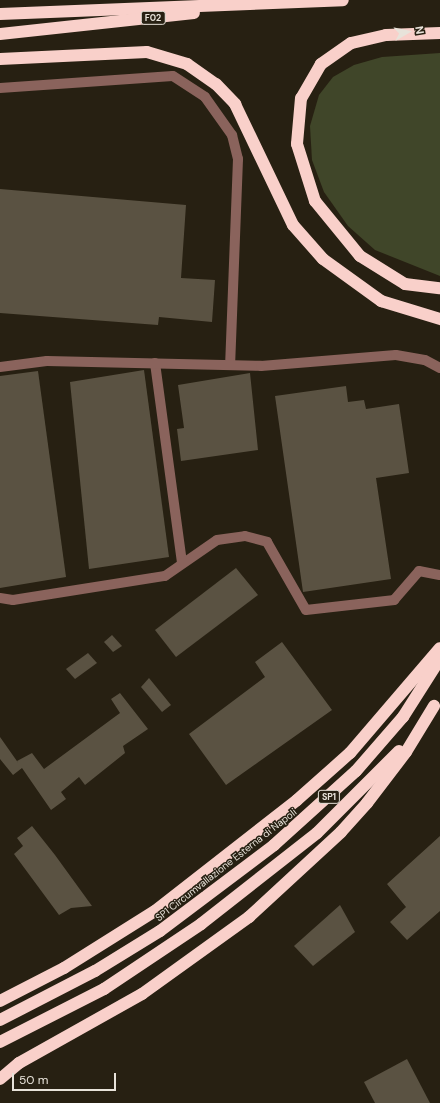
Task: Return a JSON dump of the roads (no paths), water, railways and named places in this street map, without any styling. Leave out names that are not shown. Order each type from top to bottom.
[{"type":"highway","points":[[0,14],[342,0]]},
{"type":"highway","name":"F02","points":[[0,34],[306,1]]},
{"type":"highway","points":[[440,33],[386,35],[351,43],[321,64],[302,98],[297,144],[315,201],[360,256],[405,284],[440,288]]},
{"type":"highway","points":[[0,59],[147,52],[188,64],[216,84],[235,104],[293,225],[323,259],[381,301],[440,319]]},
{"type":"highway","points":[[0,1001],[64,968],[154,911],[297,800],[350,753],[440,648]]},
{"type":"highway","name":"SP1 Circumvallazione Esterna di Napoli","points":[[0,1020],[95,971],[160,931],[274,845],[361,765],[403,717],[440,659]]},
{"type":"highway","points":[[0,1080],[19,1063],[142,994],[249,917],[336,837],[367,803],[406,752],[437,702]]},
{"type":"highway","name":"SP1","points":[[0,1042],[130,973],[232,902],[343,810],[398,752],[437,702]]},
{"type":"street","points":[[0,88],[174,76],[205,97],[232,135],[238,159],[230,365]]},
{"type":"street","points":[[0,367],[47,361],[230,365],[396,355],[425,360],[440,368]]},
{"type":"street","points":[[155,363],[182,562]]},
{"type":"street","points":[[0,598],[13,600],[166,576],[182,562],[217,540],[258,538],[267,542],[306,610],[394,600],[419,571],[440,575]]}]
